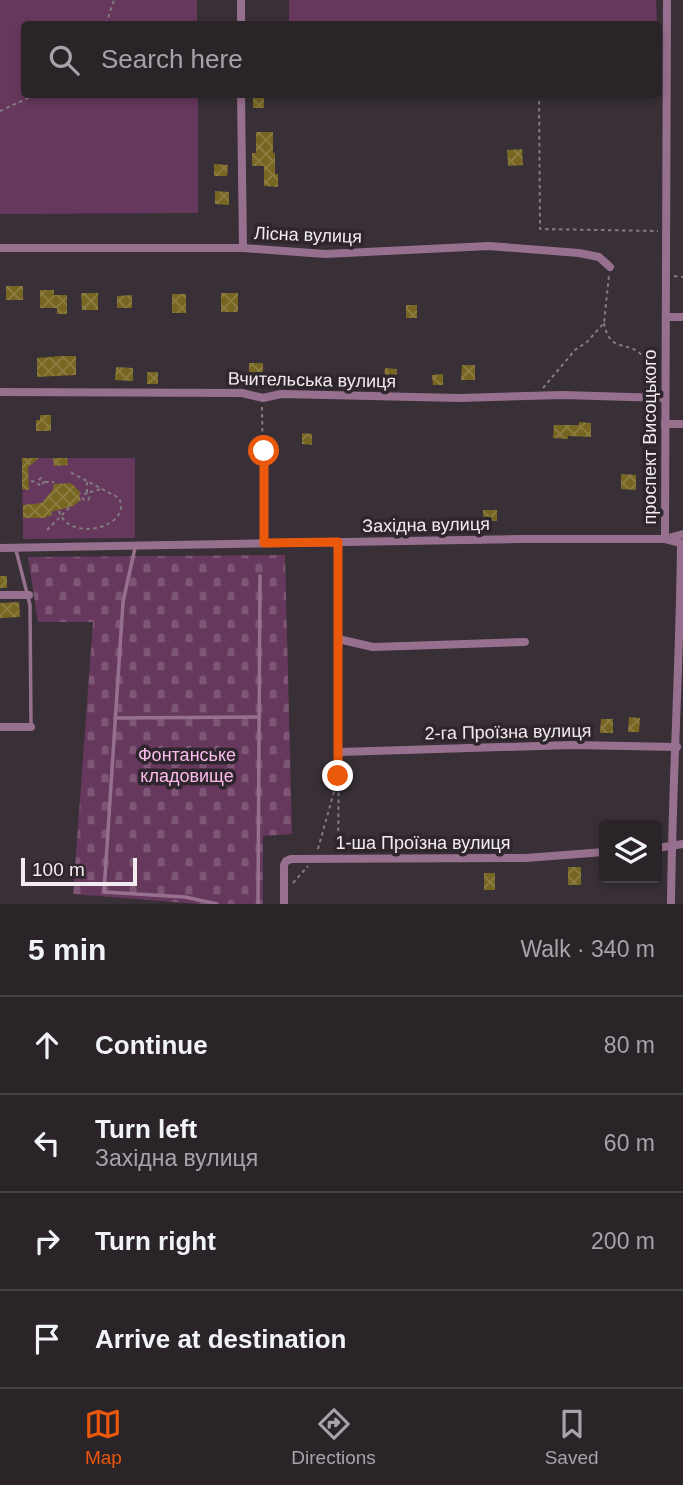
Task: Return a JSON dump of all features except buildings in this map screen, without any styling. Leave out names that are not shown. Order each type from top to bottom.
[{"type":"street","points":[[241,0],[241,21]]},
{"type":"street","name":"проспект Висоцького","points":[[667,0],[665,539],[681,543],[682,643],[671,846],[671,904]]},
{"type":"street","points":[[241,98],[243,248]]},
{"type":"street","name":"Лісна вулиця","points":[[0,248],[243,248],[325,254],[489,246],[579,253],[599,257],[610,267]]},
{"type":"street","points":[[666,317],[683,317]]},
{"type":"street","name":"Вчительська вулиця","points":[[0,392],[242,393],[263,398],[281,394],[458,398],[539,395],[665,398]]},
{"type":"street","points":[[666,424],[683,424]]},
{"type":"street","name":"Західна вулиця","points":[[0,548],[665,539],[683,534]]},
{"type":"street","points":[[0,595],[29,595]]},
{"type":"street","points":[[338,639],[373,647],[525,642]]},
{"type":"street","points":[[0,727],[31,727]]},
{"type":"street","name":"2-га Проїзна вулиця","points":[[340,752],[572,745],[677,747]]},
{"type":"street","points":[[662,847],[683,844]]},
{"type":"street","name":"1-ша Проїзна вулиця","points":[[284,904],[286,861],[526,858],[599,852]]},
{"type":"lane","points":[[135,546],[123,602],[104,892],[185,897],[217,904]]},
{"type":"lane","points":[[16,548],[29,595],[31,727]]},
{"type":"lane","points":[[258,904],[260,576]]},
{"type":"lane","points":[[116,718],[259,717]]},
{"type":"path","points":[[107,21],[114,0]]},
{"type":"path","points":[[0,111],[28,98]]},
{"type":"path","points":[[540,98],[540,229],[666,231]]},
{"type":"path","points":[[610,267],[604,323],[606,334],[614,344],[636,351],[647,362],[647,388],[653,398]]},
{"type":"path","points":[[666,276],[683,277]]},
{"type":"path","points":[[539,395],[545,383],[604,323]]},
{"type":"path","points":[[263,398],[264,543]]},
{"type":"path","points":[[59,511],[61,517],[72,526],[84,529],[110,523],[122,513],[123,506],[119,498],[68,471]]},
{"type":"path","points":[[31,481],[36,482],[41,478],[44,482],[54,482]]},
{"type":"path","points":[[87,481],[87,493],[101,489]]},
{"type":"path","points":[[47,530],[71,506]]},
{"type":"path","points":[[338,542],[338,859]]},
{"type":"path","points":[[285,892],[314,859],[338,776]]},
{"type":"green space","points":[[0,0],[197,0],[197,21],[21,21],[21,98],[198,98],[198,213],[0,214]]},
{"type":"green space","points":[[289,0],[656,0],[657,21],[289,21]]},
{"type":"green space","points":[[22,458],[135,458],[135,538],[23,539]]},
{"type":"green space","name":"Фонтанське кладовище","points":[[285,555],[292,834],[263,836],[263,904],[199,904],[73,894],[93,622],[38,622],[28,557]]},
{"type":"route","points":[[264,451],[264,543],[338,542],[338,776]]}]
